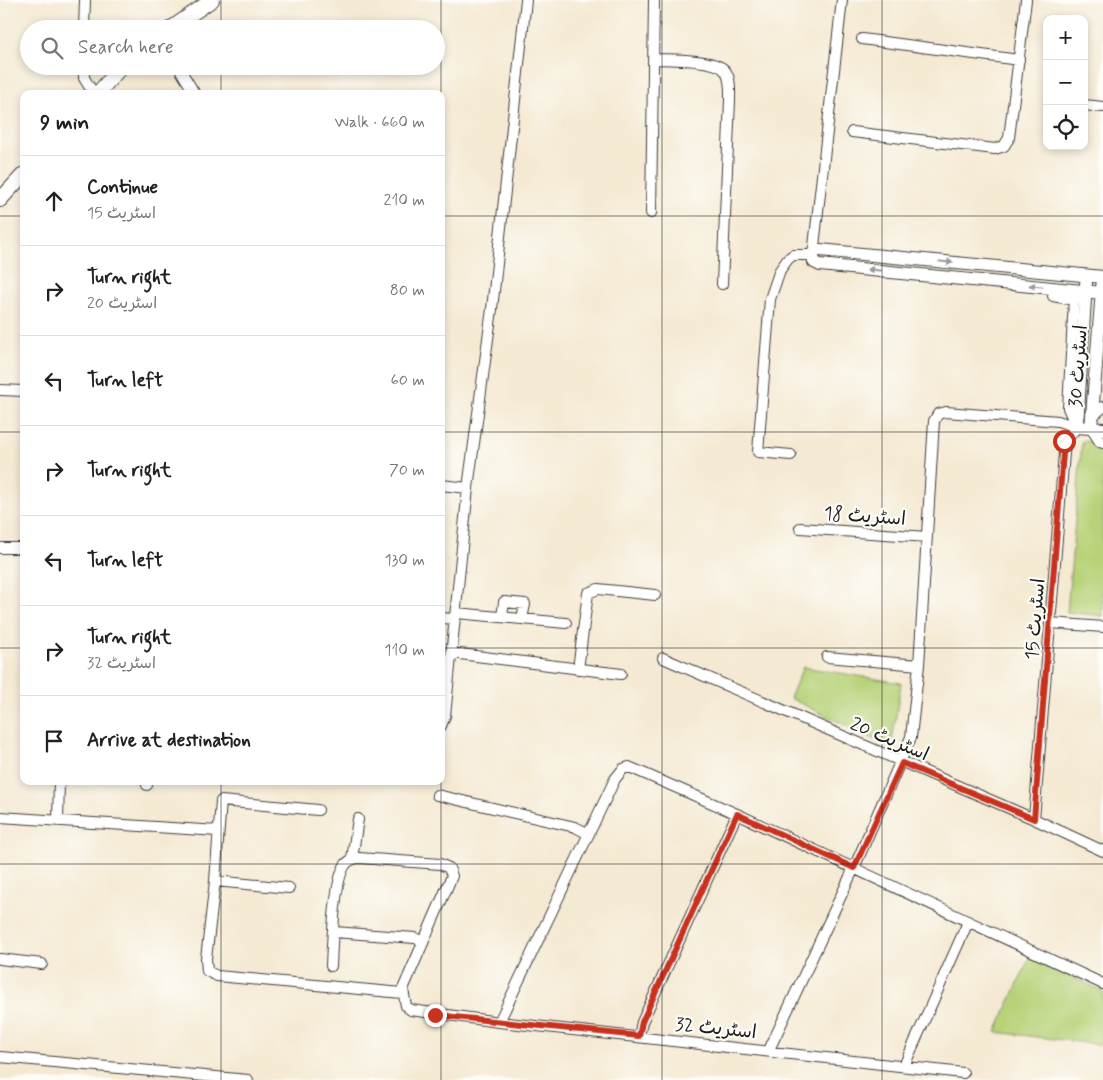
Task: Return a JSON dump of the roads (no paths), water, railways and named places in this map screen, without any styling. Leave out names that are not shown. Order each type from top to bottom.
[{"type":"main road","points":[[183,20],[212,0]]},
{"type":"main road","points":[[100,90],[114,75]]},
{"type":"main road","points":[[0,200],[20,178]]},
{"type":"street","points":[[84,20],[85,0]]},
{"type":"street","points":[[445,718],[468,488],[492,309],[526,0]]},
{"type":"street","points":[[651,213],[654,0]]},
{"type":"street","points":[[842,0],[813,255],[814,262],[820,265],[1102,293]]},
{"type":"street","points":[[852,132],[995,149],[1004,146],[1009,138],[1026,0]]},
{"type":"street","points":[[862,39],[1019,60]]},
{"type":"street","points":[[653,60],[714,64],[726,71],[729,80],[730,100],[722,284]]},
{"type":"street","points":[[84,75],[84,78],[93,90]]},
{"type":"street","points":[[183,75],[193,90]]},
{"type":"street","points":[[1088,105],[1103,107]]},
{"type":"street","points":[[813,255],[816,250],[820,250],[1103,277]]},
{"type":"street","points":[[791,455],[758,452],[770,299],[780,270],[788,259],[793,256],[813,255]]},
{"type":"street","name":"اسٹریٹ 30","points":[[1077,421],[1086,276]]},
{"type":"street","name":"اسٹریٹ 30","points":[[1097,423],[1103,277]]},
{"type":"street","points":[[1053,296],[1074,300],[1086,291]]},
{"type":"street","points":[[1074,300],[1068,408],[1077,421]]},
{"type":"street","points":[[0,390],[20,391]]},
{"type":"street","points":[[1103,407],[1097,423],[1100,442],[1103,443]]},
{"type":"street","points":[[769,1050],[902,763],[911,738],[919,665],[934,420],[938,414],[946,412],[1097,423]]},
{"type":"street","name":"اسٹریٹ 15","points":[[1034,819],[1064,441],[1077,421]]},
{"type":"street","points":[[445,485],[468,488]]},
{"type":"street","name":"اسٹریٹ 18","points":[[800,528],[927,537]]},
{"type":"street","points":[[0,548],[20,548]]},
{"type":"street","points":[[578,669],[588,593],[598,589],[655,595]]},
{"type":"street","points":[[502,617],[504,602],[525,604],[522,619]]},
{"type":"street","points":[[445,617],[502,617],[566,623]]},
{"type":"street","points":[[1051,623],[1103,627]]},
{"type":"street","points":[[452,653],[621,674]]},
{"type":"street","points":[[828,657],[919,665]]},
{"type":"street","name":"اسٹریٹ 20","points":[[663,658],[1034,819],[1103,851]]},
{"type":"street","points":[[499,1022],[618,773],[628,767],[737,814],[1103,984]]},
{"type":"street","points":[[58,785],[58,820]]},
{"type":"street","points":[[437,795],[575,827],[589,834]]},
{"type":"street","points":[[318,810],[221,800],[215,881],[206,959],[207,971],[217,976],[402,993],[422,941],[451,880],[452,871],[440,864],[352,859]]},
{"type":"street","points":[[639,1036],[642,1022],[737,814]]},
{"type":"street","points":[[0,817],[218,831]]},
{"type":"street","points":[[331,966],[341,872],[352,859],[358,818]]},
{"type":"street","points":[[215,881],[289,888]]},
{"type":"street","points":[[904,1066],[968,922]]},
{"type":"street","points":[[334,932],[415,938],[422,941]]},
{"type":"street","points":[[0,959],[42,964]]},
{"type":"street","name":"اسٹریٹ 32","points":[[402,993],[406,1006],[410,1010],[435,1015],[769,1050],[963,1073]]},
{"type":"street","points":[[0,1057],[248,1080]]}]
